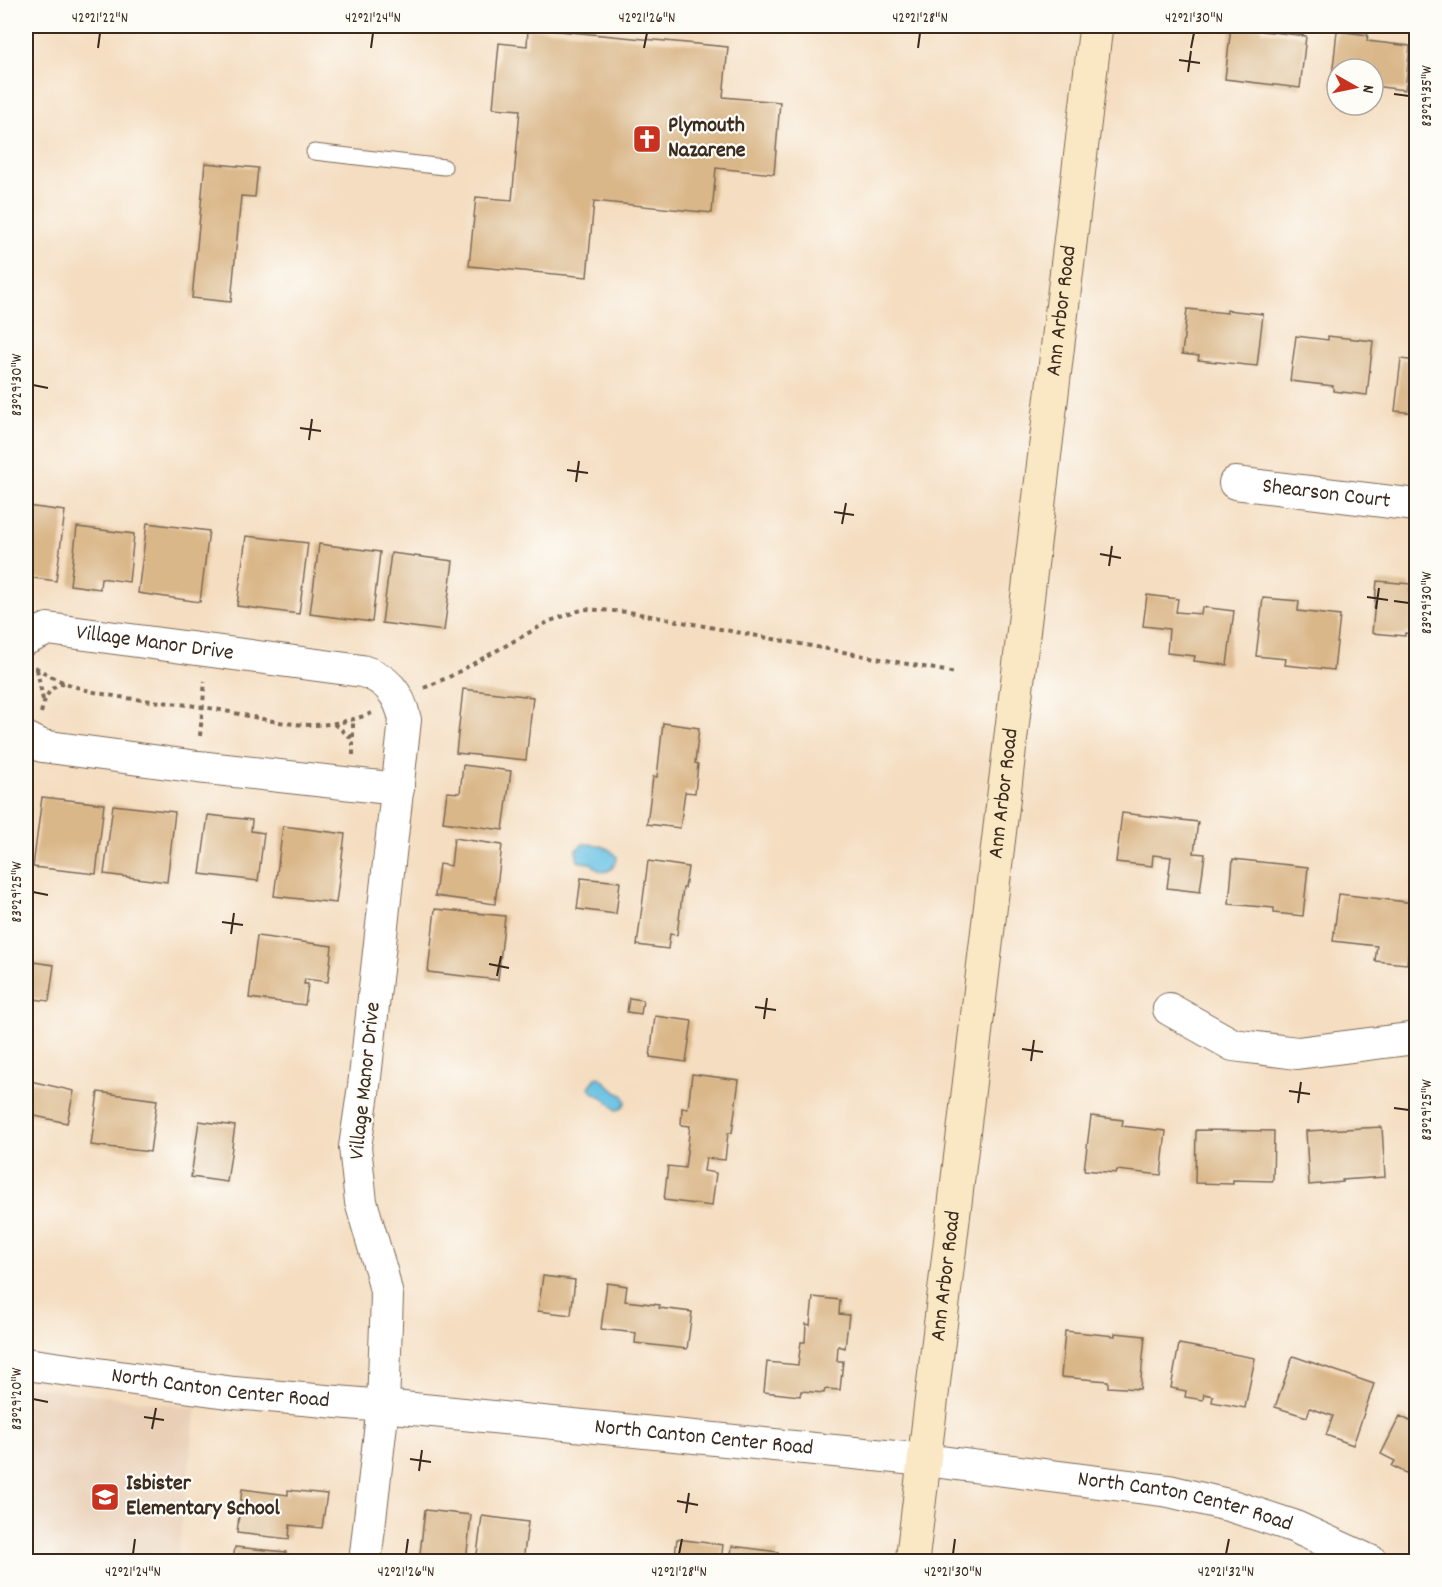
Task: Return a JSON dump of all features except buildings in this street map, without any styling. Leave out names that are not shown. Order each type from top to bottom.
[{"type":"main road","name":"Ann Arbor Road","points":[[912,1562],[1096,26]]},
{"type":"street","name":"Shearson Court","points":[[1235,483],[1416,505]]},
{"type":"street","name":"Village Manor Drive","points":[[27,650],[48,629],[350,669],[372,674],[383,680],[399,699],[405,720],[355,1147],[361,1202],[387,1296],[383,1406],[365,1562]]},
{"type":"street","points":[[26,738],[42,746],[198,767],[398,789]]},
{"type":"street","points":[[1169,1009],[1233,1045],[1297,1053],[1416,1038]]},
{"type":"street","name":"North Canton Center Road","points":[[26,1364],[234,1394],[383,1406],[925,1461],[1169,1491],[1232,1506],[1293,1526],[1372,1562]]},
{"type":"lane","points":[[314,152],[444,167]]},
{"type":"path","points":[[417,692],[451,676],[550,621],[584,609],[629,612],[956,673]]},
{"type":"path","points":[[27,650],[37,669],[43,693],[43,705],[48,691],[65,683]]},
{"type":"path","points":[[37,669],[65,683],[103,694],[202,707],[289,724],[333,724],[353,720],[372,712]]},
{"type":"path","points":[[199,746],[205,679]]},
{"type":"path","points":[[352,764],[353,720]]},
{"type":"path","points":[[333,724],[350,737],[353,745]]},
{"type":"shaded area","name":"Isbister Elementary School","points":[[26,1386],[196,1408],[177,1561],[26,1561]]},
{"type":"water","points":[[583,844],[597,845],[610,850],[617,857],[614,866],[604,872],[591,863],[578,861],[576,850]]},
{"type":"water","points":[[600,1077],[616,1092],[623,1095],[626,1102],[621,1109],[616,1110],[589,1087],[596,1078]]},
{"type":"place","name":"Plymouth Nazarene","points":[[647,139]]},
{"type":"place","name":"Isbister Elementary School","points":[[105,1497]]}]
